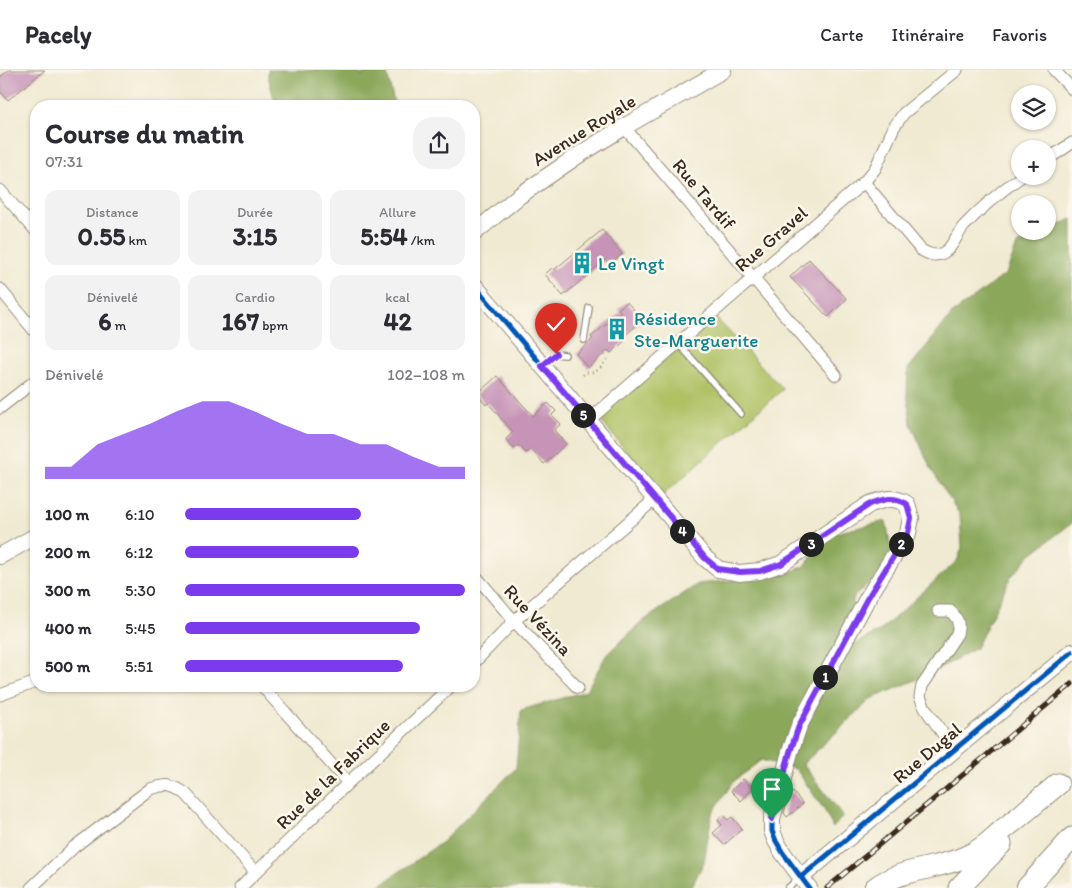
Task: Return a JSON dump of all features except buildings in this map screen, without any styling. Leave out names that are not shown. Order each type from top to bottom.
[{"type":"highway","points":[[875,888],[882,882],[906,873],[947,864],[966,857],[987,843],[1065,779]]},
{"type":"highway","points":[[959,888],[1065,779]]},
{"type":"highway","points":[[1027,888],[1072,838]]},
{"type":"street","name":"Avenue Royale","points":[[480,228],[519,196],[577,156],[723,70]]},
{"type":"street","name":"Rue Gravel","points":[[588,420],[864,182],[875,168],[894,127],[904,113],[957,70]]},
{"type":"street","points":[[1054,70],[1072,89]]},
{"type":"street","name":"Rue Tardif","points":[[624,127],[836,375]]},
{"type":"street","points":[[1056,154],[1072,143]]},
{"type":"street","points":[[864,182],[921,250],[930,255],[941,254],[950,247],[962,228],[1011,184]]},
{"type":"street","points":[[0,190],[30,224]]},
{"type":"street","points":[[0,289],[30,326]]},
{"type":"street","points":[[480,292],[705,558],[718,569],[740,572],[760,571],[781,564],[870,504],[884,499],[898,499],[907,504],[911,518],[908,533],[867,599],[799,726],[790,752],[772,819],[772,832],[783,853],[805,882]]},
{"type":"street","points":[[0,408],[30,385]]},
{"type":"street","points":[[480,657],[514,621],[655,499]]},
{"type":"street","points":[[0,556],[30,539]]},
{"type":"street","name":"Rue Vézina","points":[[480,581],[514,621],[578,688]]},
{"type":"street","points":[[938,611],[950,611],[957,617],[959,626],[957,634],[922,686],[920,697],[925,708],[954,750]]},
{"type":"street","name":"Rue Dugal","points":[[805,882],[954,750],[1072,652]]},
{"type":"street","points":[[0,695],[30,684]]},
{"type":"street","points":[[267,692],[348,783]]},
{"type":"street","name":"Rue de la Fabrique","points":[[240,888],[441,692]]},
{"type":"street","points":[[30,888],[74,848],[150,789],[162,785],[175,786],[186,794],[256,873]]},
{"type":"lane","points":[[584,340],[588,308]]},
{"type":"lane","points":[[678,343],[741,414]]},
{"type":"lane","points":[[542,366],[556,354],[565,355]]},
{"type":"lane","points":[[788,888],[805,882]]},
{"type":"path","points":[[583,375],[586,372],[595,372],[602,366],[607,359],[604,354]]},
{"type":"green space","points":[[268,70],[356,70],[361,75],[374,70],[386,70],[394,100],[274,100]]},
{"type":"green space","points":[[1072,219],[1072,523],[1031,554],[1011,577],[976,648],[930,674],[871,699],[803,764],[843,816],[833,828],[825,811],[796,769],[761,760],[733,782],[712,814],[704,862],[691,888],[376,888],[442,842],[516,768],[521,710],[586,691],[607,654],[643,621],[698,584],[785,574],[805,566],[827,535],[886,521],[891,549],[888,566],[854,597],[848,621],[851,643],[855,644],[881,630],[957,561],[962,548],[960,515],[931,469],[911,424],[907,393],[908,369],[953,313],[1006,274],[1017,245],[1028,240],[1056,240],[1056,227]]},
{"type":"green space","points":[[716,318],[783,389],[663,495],[601,421],[601,412]]},
{"type":"railway","points":[[827,888],[1072,684]]},
{"type":"cycle path","points":[[480,292],[705,558],[718,569],[739,573],[760,571],[781,564],[870,504],[889,499],[907,504],[911,518],[908,533],[867,599],[799,726],[772,819],[772,831],[776,841],[809,888]]},
{"type":"cycle path","points":[[801,877],[1072,652]]},
{"type":"place","name":"Le Vingt","points":[[582,263]]},
{"type":"place","name":"Résidence Ste-Marguerite","points":[[617,329]]},
{"type":"route","points":[[556,354],[542,366],[705,558],[718,569],[740,572],[760,571],[781,564],[870,504],[884,499],[898,499],[907,504],[911,518],[908,533],[867,599],[799,726],[772,819]]}]
